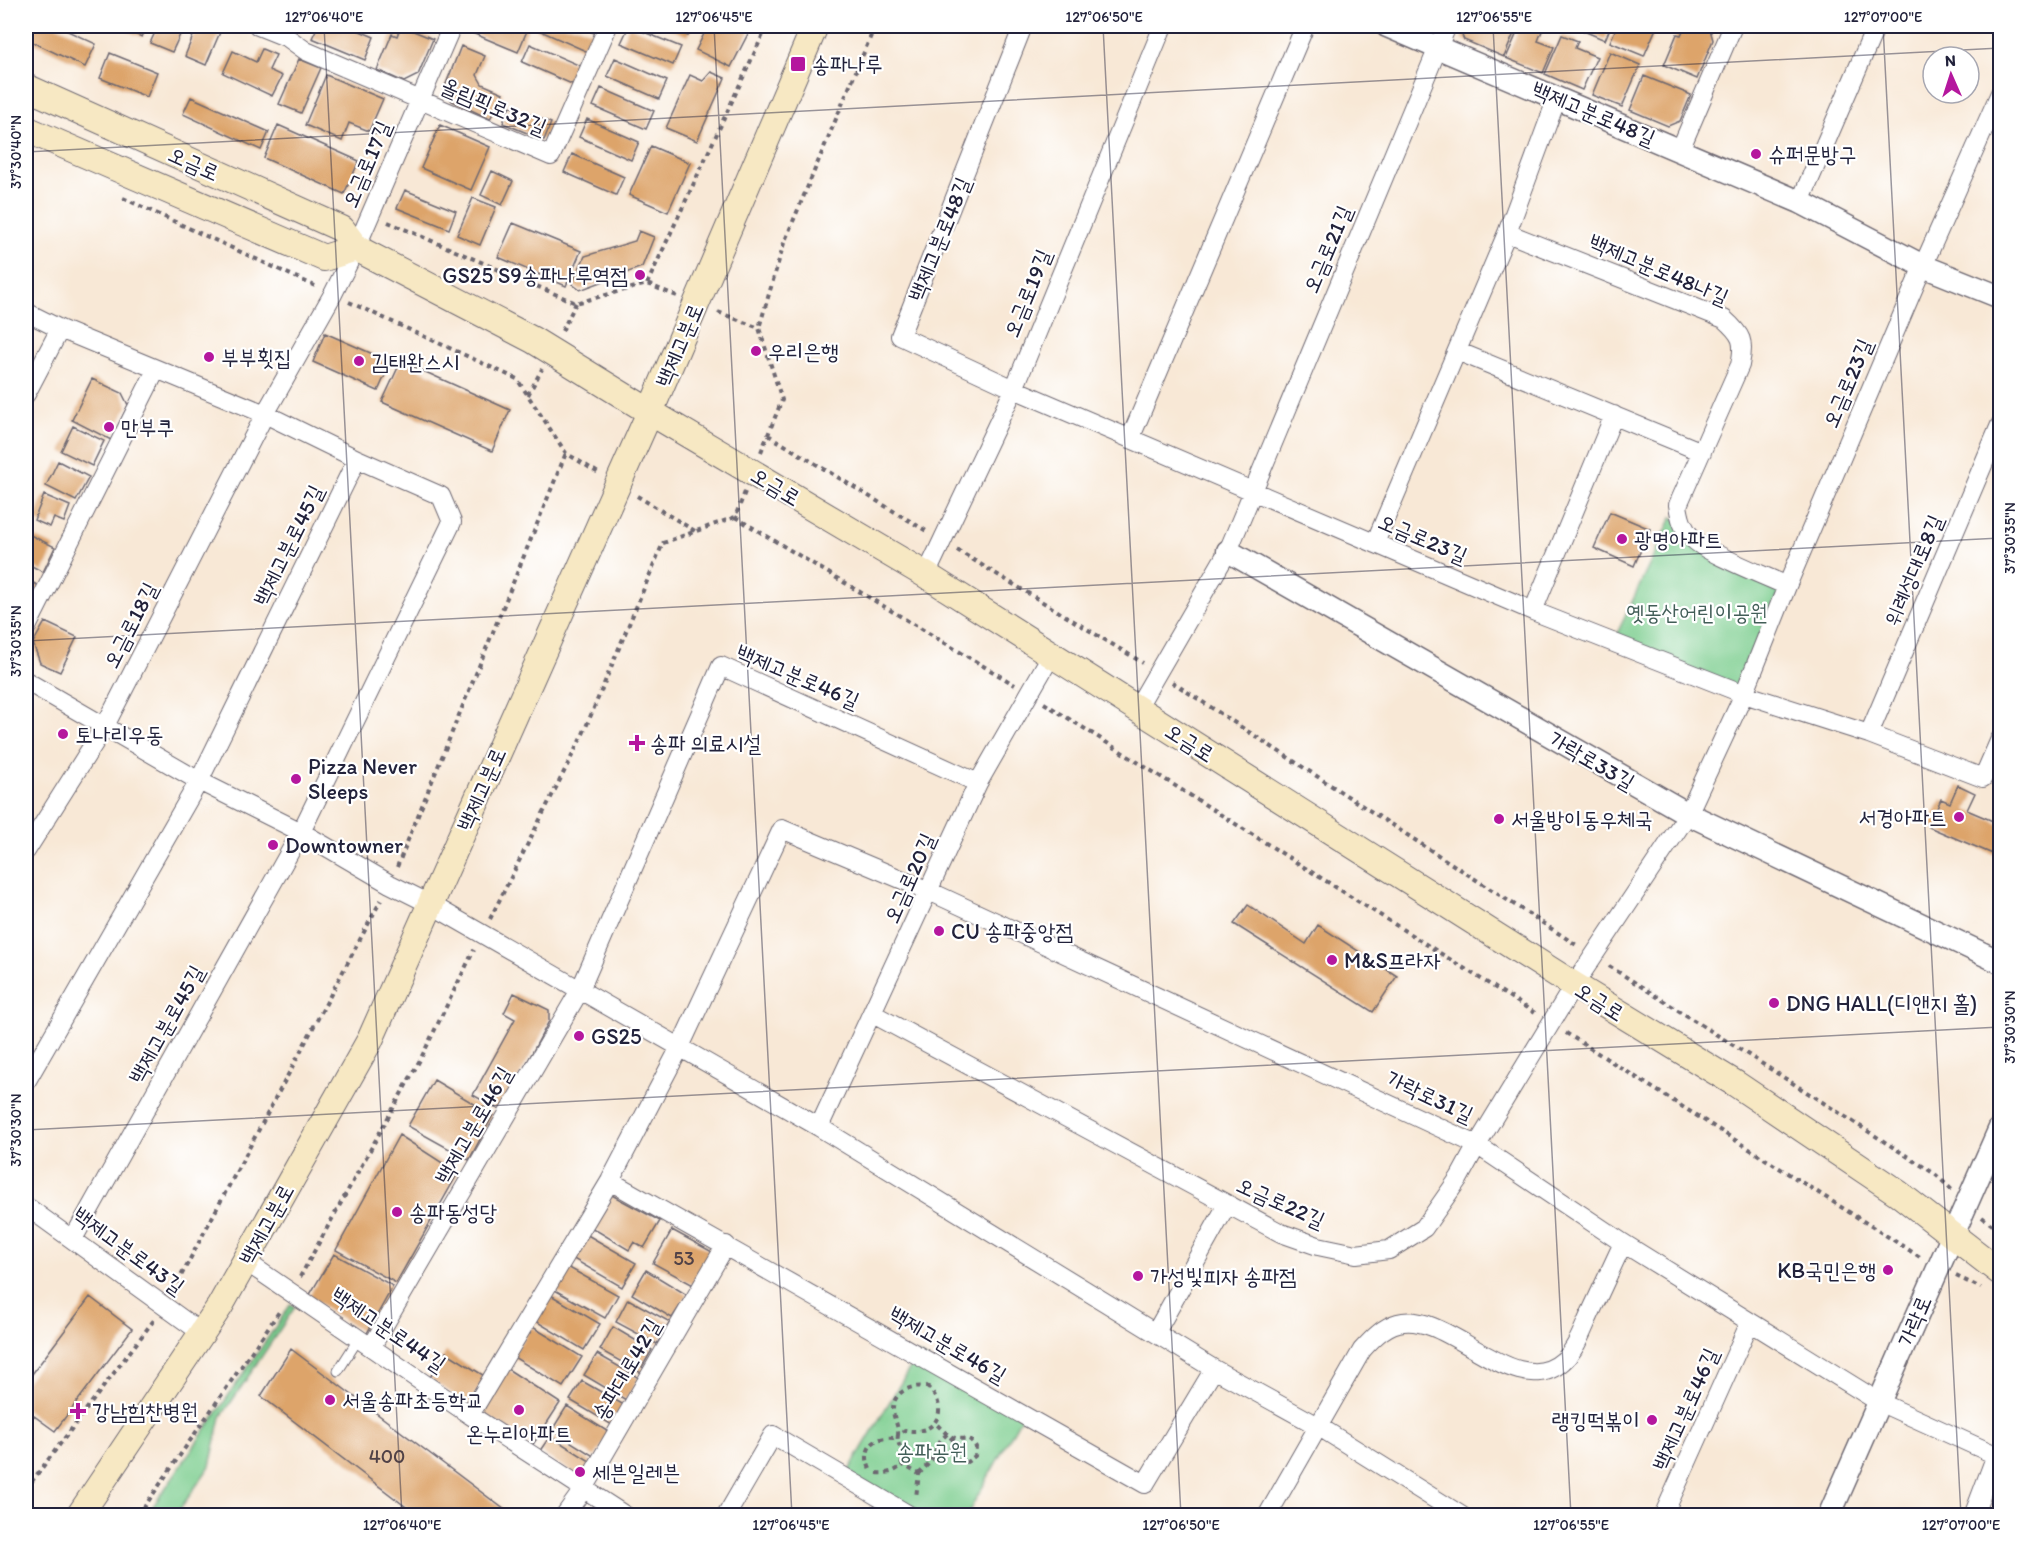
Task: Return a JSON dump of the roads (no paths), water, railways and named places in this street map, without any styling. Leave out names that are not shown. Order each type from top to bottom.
[{"type":"main road","name":"백제고분로","points":[[79,1515],[203,1334],[370,1040],[650,412],[815,26]]},
{"type":"main road","name":"오금로","points":[[26,87],[342,229],[356,248],[533,340],[926,575],[1745,1091],[1898,1193],[1952,1234],[1995,1282]]},
{"type":"main road","name":"오금로","points":[[26,129],[324,258],[356,248]]},
{"type":"street","name":"오금로17길","points":[[258,26],[291,32],[306,51],[420,100]]},
{"type":"street","name":"오금로17길","points":[[356,248],[452,26]]},
{"type":"street","name":"올림픽로32길","points":[[420,100],[551,156],[608,26]]},
{"type":"street","name":"백제고분로48길","points":[[1014,389],[900,336],[1023,26]]},
{"type":"street","name":"오금로19길","points":[[926,575],[1014,389],[1163,26]]},
{"type":"street","points":[[1130,439],[1305,26]]},
{"type":"street","name":"백제고분로48길","points":[[1387,26],[1800,202],[1923,266],[2001,297]]},
{"type":"street","name":"오금로21길","points":[[1137,708],[1228,552],[1447,26]]},
{"type":"street","points":[[1680,150],[1733,26]]},
{"type":"street","points":[[1800,202],[1876,26]]},
{"type":"street","name":"오금로23길","points":[[1574,985],[1688,814],[1744,694],[1787,586],[1923,266],[2001,93]]},
{"type":"street","points":[[1375,543],[1507,233],[1557,98]]},
{"type":"street","name":"백제고분로48나길","points":[[1507,233],[1724,319],[1737,331],[1744,347],[1740,365],[1678,505],[1680,521],[1693,540],[1787,586]]},
{"type":"street","name":"오금로18길","points":[[26,851],[105,726],[265,414],[333,294],[356,248]]},
{"type":"street","points":[[26,312],[60,329],[265,414],[357,459]]},
{"type":"street","points":[[26,394],[60,329]]},
{"type":"street","points":[[1457,351],[1702,452]]},
{"type":"street","points":[[26,629],[156,369]]},
{"type":"street","points":[[1014,389],[1252,491]]},
{"type":"street","points":[[1533,611],[1614,415]]},
{"type":"street","name":"위례성대로8길","points":[[1869,734],[2001,425]]},
{"type":"street","name":"백제고분로45길","points":[[26,1082],[199,781],[357,459],[441,496],[452,522],[301,832],[73,1239]]},
{"type":"street","name":"오금로23길","points":[[1252,491],[1533,611],[1744,694],[1869,734],[1983,778],[2001,739]]},
{"type":"street","name":"가락로33길","points":[[1228,552],[1688,814],[2001,962]]},
{"type":"street","name":"오금로20길","points":[[819,1127],[978,783],[1053,654]]},
{"type":"street","name":"백제고분로46길","points":[[366,1342],[580,990],[721,666],[978,783]]},
{"type":"street","points":[[26,681],[199,781],[301,832],[390,884],[430,904],[679,1049],[819,1127],[1214,1369],[1318,1426],[1462,1515]]},
{"type":"street","points":[[470,1414],[610,1181],[679,1049],[782,829],[929,891]]},
{"type":"street","name":"가락로31길","points":[[929,891],[1477,1145],[1623,1243],[1879,1402],[1999,1456]]},
{"type":"street","name":"오금로22길","points":[[873,1014],[1281,1233],[1318,1246],[1356,1254],[1389,1250],[1424,1228],[1459,1178],[1574,985]]},
{"type":"street","name":"가락로","points":[[1829,1515],[2001,1128]]},
{"type":"street","name":"백제고분로46길","points":[[610,1181],[1145,1484],[1214,1369]]},
{"type":"street","points":[[1156,1332],[1227,1205]]},
{"type":"street","name":"백제고분로43길","points":[[26,1206],[203,1334]]},
{"type":"street","points":[[1267,1515],[1362,1350],[1377,1334],[1398,1323],[1417,1322],[1509,1367],[1525,1372],[1544,1372],[1563,1361],[1578,1340],[1623,1243]]},
{"type":"street","name":"송파대로42길","points":[[564,1515],[585,1487],[726,1245]]},
{"type":"street","name":"백제고분로44길","points":[[245,1261],[470,1414],[626,1515]]},
{"type":"street","name":"백제고분로46길","points":[[1663,1515],[1750,1322]]},
{"type":"street","points":[[726,1515],[773,1435],[908,1514]]},
{"type":"street","points":[[1972,1515],[1999,1456]]},
{"type":"lane","points":[[338,1371],[366,1342]]},
{"type":"place","name":"송파나루","points":[[798,64]]},
{"type":"place","name":"슈퍼문방구","points":[[1756,154]]},
{"type":"place","name":"GS25 S9송파나루역점","points":[[640,275]]},
{"type":"place","name":"우리은행","points":[[756,351]]},
{"type":"place","name":"부부횟집","points":[[209,357]]},
{"type":"place","name":"김태완스시","points":[[359,361]]},
{"type":"place","name":"만부쿠","points":[[109,427]]},
{"type":"place","name":"광명아파트","points":[[1622,539]]},
{"type":"place","name":"토나리우동","points":[[63,734]]},
{"type":"place","name":"송파 의료시설","points":[[637,743]]},
{"type":"place","name":"Pizza Never Sleeps","points":[[296,779]]},
{"type":"place","name":"서경아파트","points":[[1959,817]]},
{"type":"place","name":"서울방이동우체국","points":[[1499,819]]},
{"type":"place","name":"Downtowner","points":[[273,845]]},
{"type":"place","name":"CU 송파중앙점","points":[[939,931]]},
{"type":"place","name":"M&S프라자","points":[[1332,960]]},
{"type":"place","name":"DNG HALL(디앤지 홀)","points":[[1774,1003]]},
{"type":"place","name":"GS25","points":[[579,1036]]},
{"type":"place","name":"송파동성당","points":[[397,1212]]},
{"type":"place","name":"KB국민은행","points":[[1888,1270]]},
{"type":"place","name":"가성빛피자 송파점","points":[[1138,1276]]},
{"type":"place","name":"서울송파초등학교","points":[[330,1400]]},
{"type":"place","name":"온누리아파트","points":[[519,1410]]},
{"type":"place","name":"강남힘찬병원","points":[[78,1411]]},
{"type":"place","name":"랭킹떡볶이","points":[[1652,1420]]},
{"type":"place","name":"세븐일레븐","points":[[580,1472]]},
{"type":"park label","name":"옛동산어린이공원","points":[[1697,612]]},
{"type":"park label","name":"송파공원","points":[[932,1451]]}]
